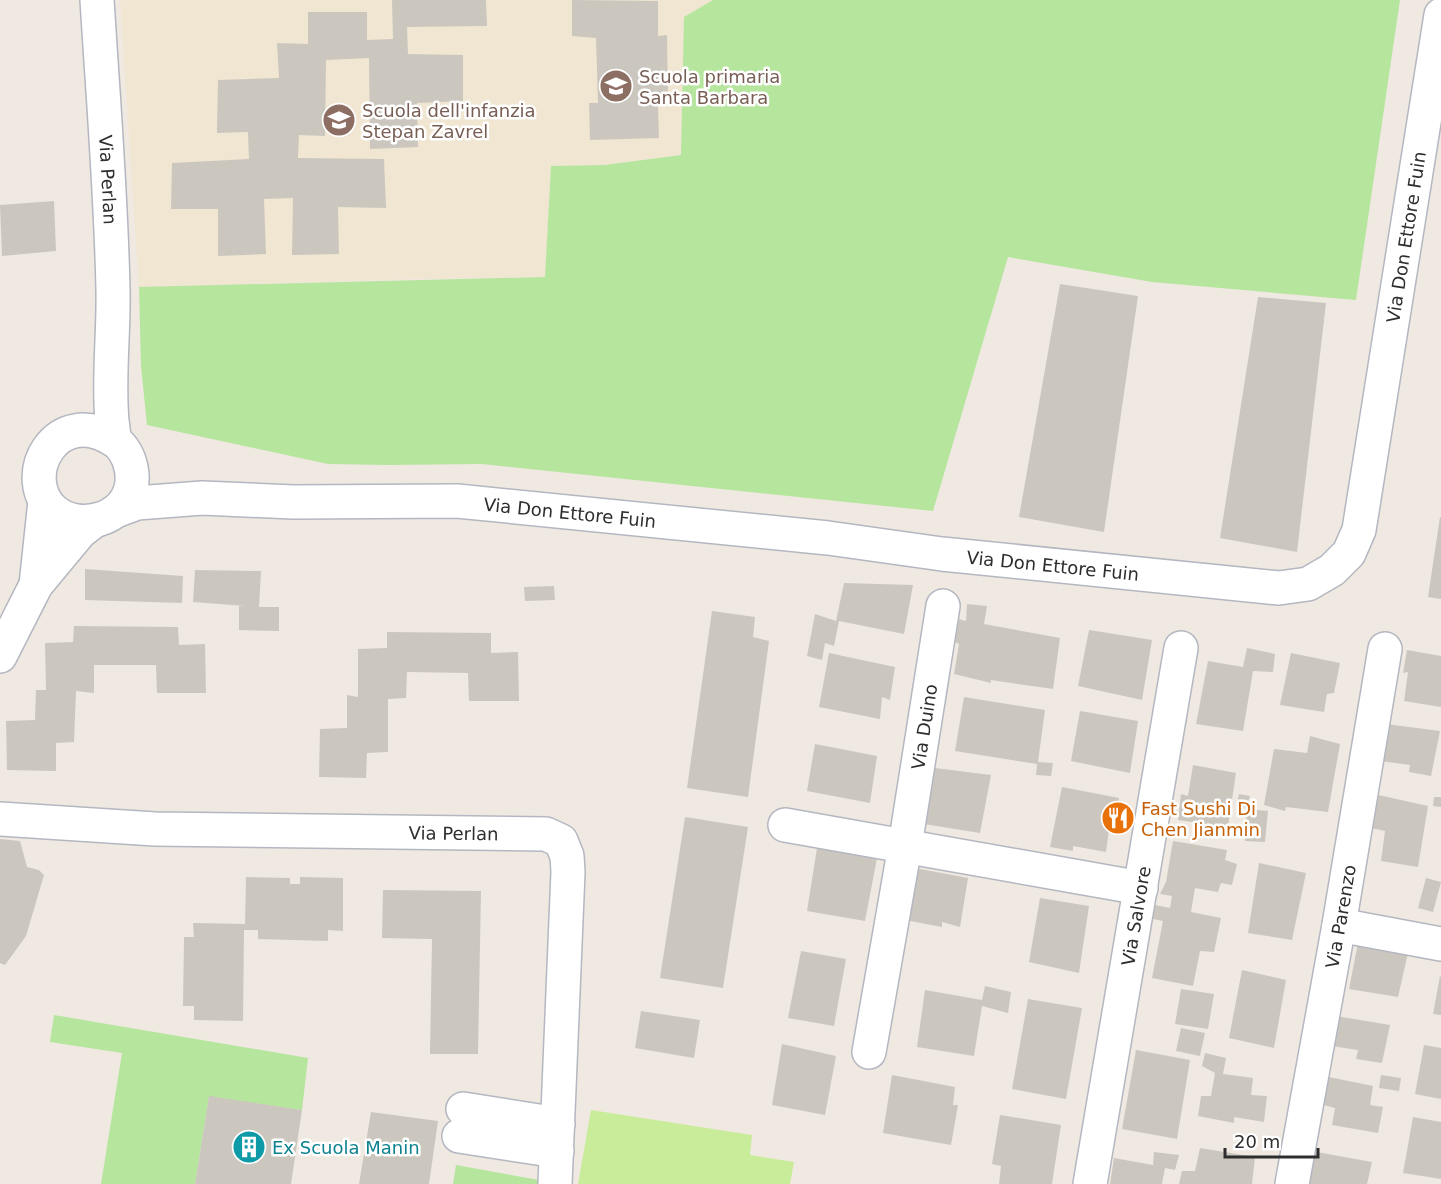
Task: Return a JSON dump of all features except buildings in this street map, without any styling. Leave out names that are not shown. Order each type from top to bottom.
[{"type":"street","name":"Via Perlan","points":[[97,0],[113,291],[110,359],[112,422],[115,441],[124,450],[132,472]]},
{"type":"street","name":"Via Don Ettore Fuin","points":[[106,515],[137,503],[202,498],[293,502],[480,502],[646,521],[828,538],[942,554],[1163,577],[1279,588],[1308,584],[1321,578],[1341,562],[1349,553],[1359,530],[1441,15]]},
{"type":"street","name":"Via Perlan","points":[[77,429],[85,417],[110,359]]},
{"type":"street","points":[[106,515],[83,522],[64,517],[52,510],[45,501],[40,485],[40,475],[42,462],[54,441],[65,433],[77,429],[103,432],[115,441]]},
{"type":"street","name":"Via Don Ettore Fuin","points":[[132,472],[202,498]]},
{"type":"street","points":[[0,656],[36,585],[80,532],[128,497],[132,484],[132,472]]},
{"type":"street","points":[[36,585],[45,501]]},
{"type":"street","name":"Via Duino","points":[[868,1052],[906,846],[943,606]]},
{"type":"street","name":"Via Salvore","points":[[1090,1184],[1181,648]]},
{"type":"street","name":"Via Parenzo","points":[[1292,1184],[1339,925],[1385,649]]},
{"type":"street","name":"Via Perlan","points":[[0,819],[155,829],[528,833],[554,837],[561,841],[565,848],[568,872],[556,1160]]},
{"type":"street","points":[[785,825],[1140,888]]},
{"type":"street","points":[[1339,925],[1441,944]]},
{"type":"street","points":[[461,1122],[556,1160]]},
{"type":"shaded area","name":"Scuola dell'infanzia Stepan Zavrel","points":[[120,0],[713,0],[684,18],[681,155],[605,165],[551,166],[545,277],[139,287]]},
{"type":"green space","points":[[713,0],[1400,0],[1356,300],[1152,282],[1008,257],[933,511],[482,464],[328,464],[147,425],[141,366],[139,287],[545,277],[551,166],[605,165],[681,155],[684,17]]},
{"type":"green space","points":[[54,1015],[308,1058],[302,1110],[209,1097],[195,1184],[101,1184],[122,1053],[50,1042]]},
{"type":"green space","points":[[591,1110],[752,1135],[750,1155],[794,1162],[790,1184],[578,1184]]},
{"type":"green space","points":[[456,1165],[539,1180],[538,1184],[453,1184]]},
{"type":"place","name":"Scuola primaria Santa Barbara","points":[[616,86]]},
{"type":"place","name":"Scuola dell'infanzia Stepan Zavrel","points":[[339,120]]},
{"type":"place","name":"Fast Sushi Di Chen Jianmin","points":[[1118,818]]},
{"type":"place","name":"Ex Scuola Manin","points":[[249,1147]]}]
